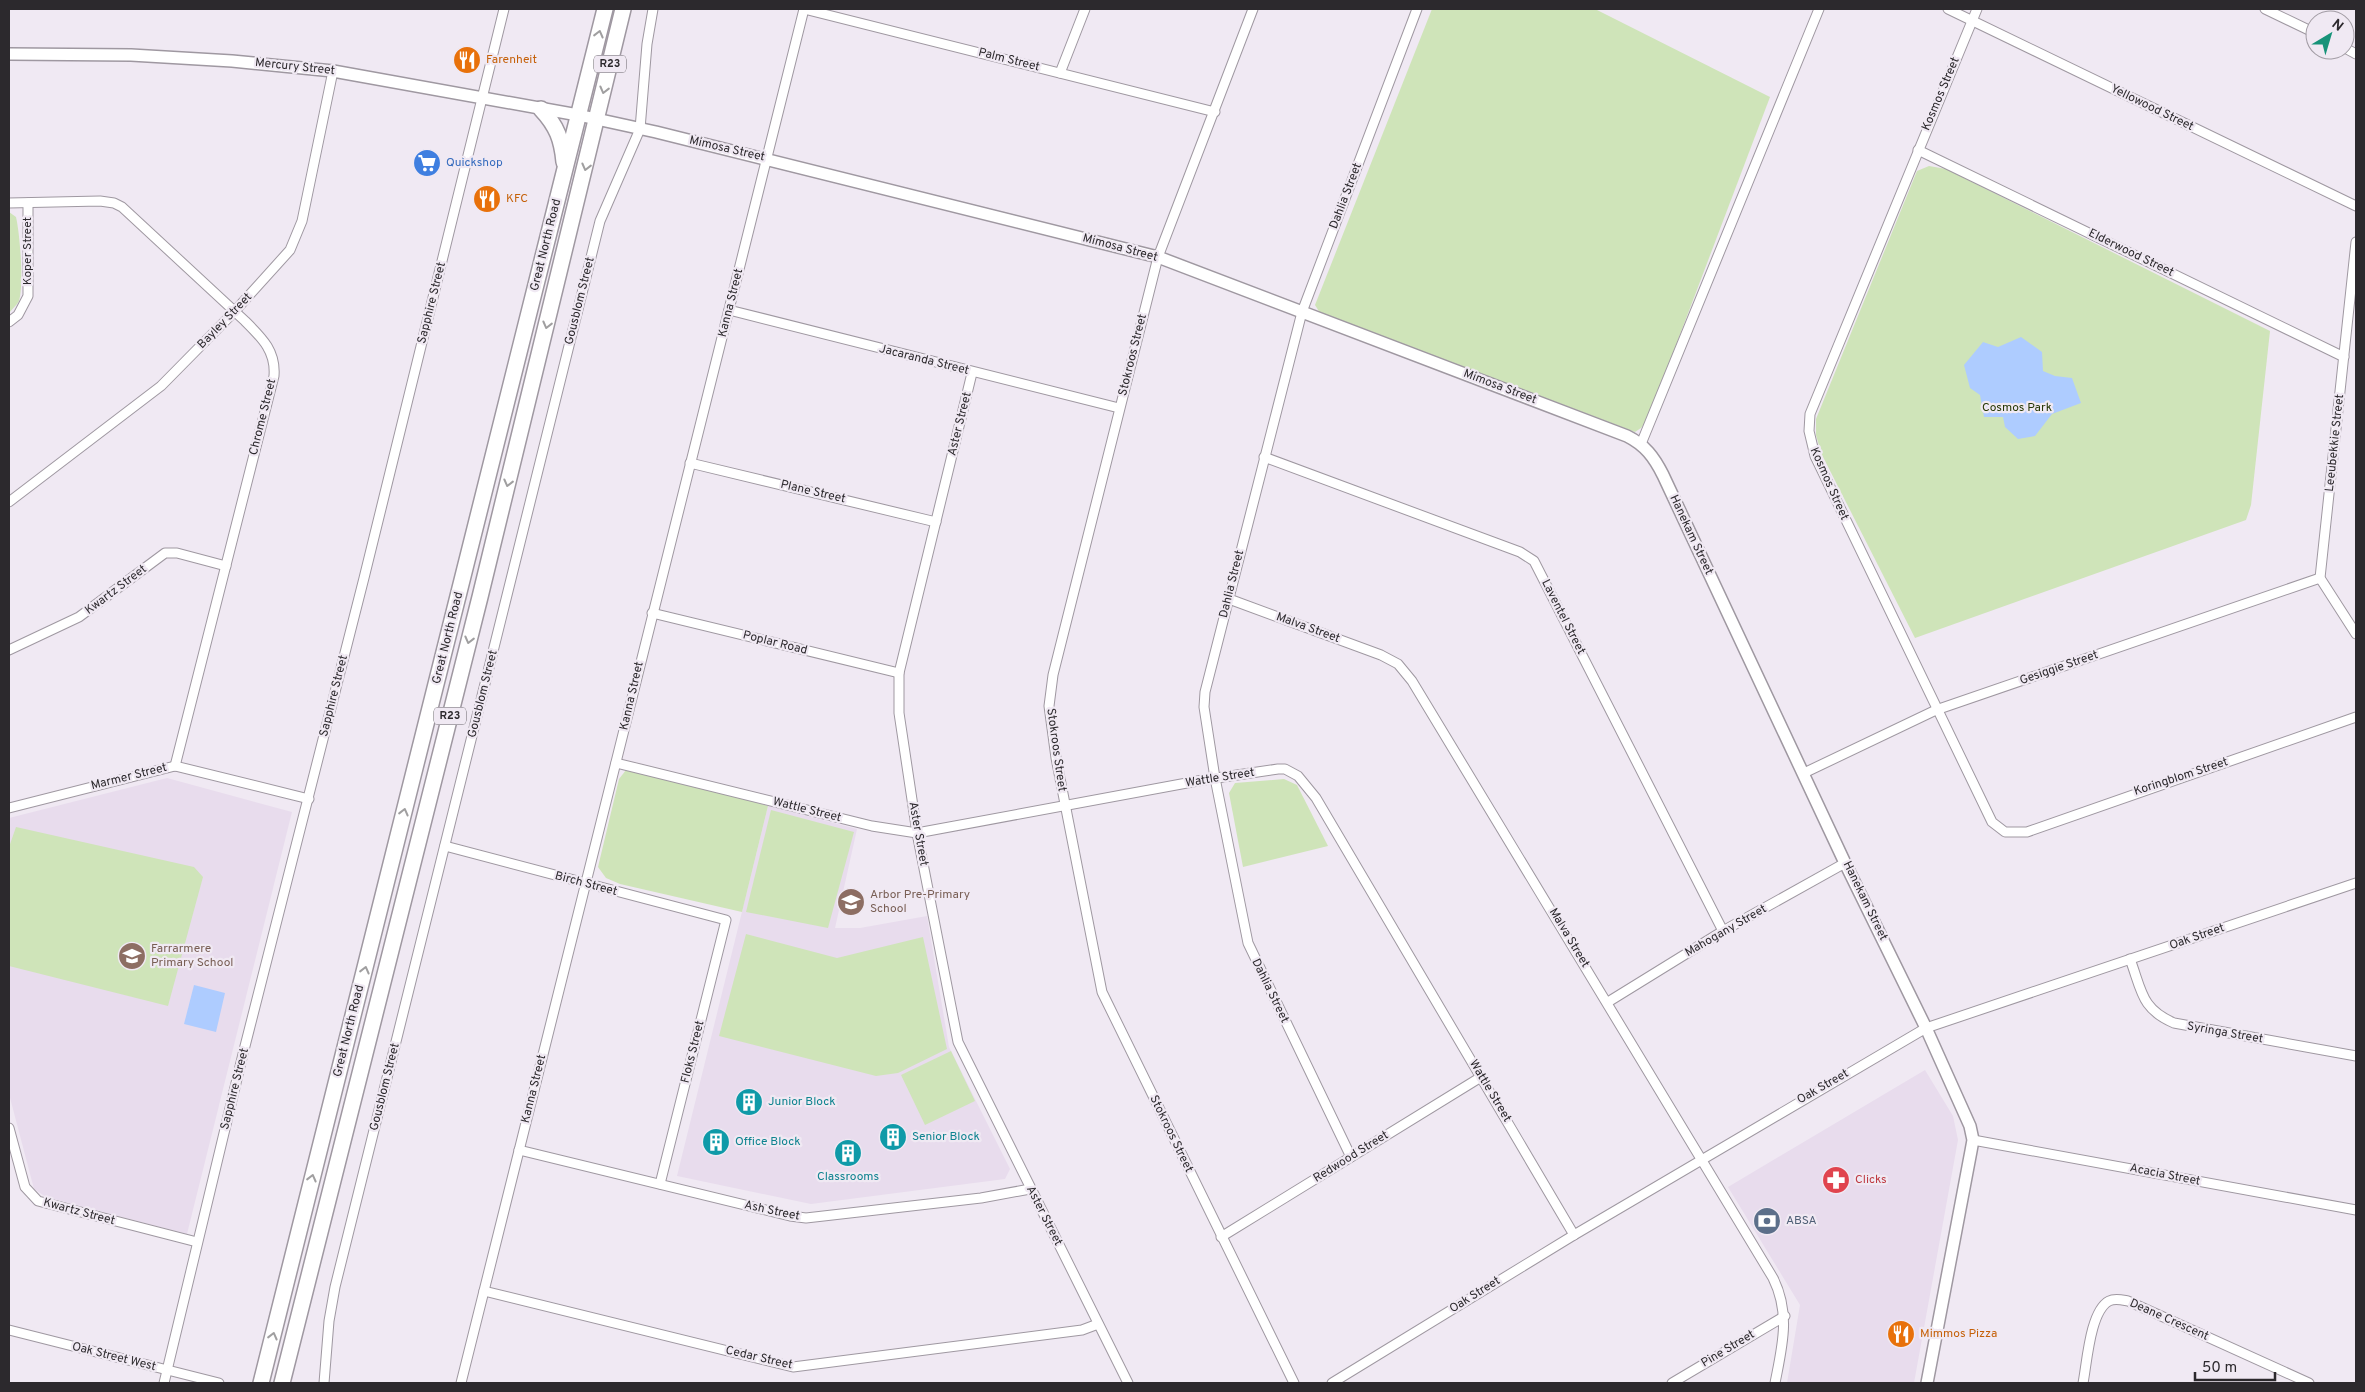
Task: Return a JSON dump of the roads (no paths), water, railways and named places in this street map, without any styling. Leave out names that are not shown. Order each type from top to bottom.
[{"type":"main road","name":"Great North Road","points":[[261,1383],[605,9]]},
{"type":"main road","name":"Great North Road","points":[[282,1383],[480,597],[623,9]]},
{"type":"main road","points":[[542,109],[555,124],[561,138],[565,174]]},
{"type":"main road","points":[[459,592],[480,597]]},
{"type":"street","name":"Sapphire Street","points":[[164,1383],[197,1242],[484,99],[504,9]]},
{"type":"street","name":"Gousblom Street","points":[[324,1383],[330,1314],[335,1286],[600,221],[640,129],[646,54],[653,9]]},
{"type":"street","name":"Palm Street","points":[[804,9],[1215,112]]},
{"type":"street","name":"Kanna Street","points":[[461,1383],[584,884],[616,763],[804,9]]},
{"type":"street","points":[[1060,73],[1085,9]]},
{"type":"street","name":"Stokroos Street","points":[[1253,9],[1158,257],[1050,692],[1050,718],[1064,806],[1102,992],[1294,1383]]},
{"type":"street","name":"Dahlia Street","points":[[1351,1157],[1248,943],[1215,778],[1204,707],[1205,692],[1302,312],[1417,9]]},
{"type":"street","points":[[1641,444],[1819,9]]},
{"type":"street","name":"Yellowood Street","points":[[1948,9],[2356,206]]},
{"type":"street","name":"Kosmos Street","points":[[1977,9],[1816,399],[1808,426],[1815,456],[1936,710],[1992,822],[2005,832]]},
{"type":"street","points":[[2266,9],[2305,28]]},
{"type":"street","name":"Mercury Street","points":[[9,54],[131,54],[333,71],[578,115]]},
{"type":"street","name":"Bayley Street","points":[[9,502],[161,386],[280,263],[298,236],[333,71]]},
{"type":"street","name":"Mimosa Street","points":[[578,115],[767,159],[1158,257],[1627,436],[1641,444]]},
{"type":"street","name":"Elderwood Street","points":[[1918,150],[2344,357]]},
{"type":"street","name":"Chrome Street","points":[[9,203],[100,201],[122,207],[268,346],[275,367],[175,766]]},
{"type":"street","name":"Koper Street","points":[[9,322],[18,315],[28,296],[28,203]]},
{"type":"street","name":"Leeubekkie Street","points":[[2320,578],[2356,242]]},
{"type":"street","name":"Jacaranda Street","points":[[729,310],[1119,408]]},
{"type":"street","name":"Aster Street","points":[[972,372],[898,673],[899,714],[917,833],[958,1042],[1128,1383]]},
{"type":"street","name":"Hanekam Street","points":[[1641,444],[1655,459],[1926,1028],[1970,1126],[1973,1140],[1927,1383]]},
{"type":"street","name":"Laventel Street","points":[[1264,457],[1520,552],[1534,561],[1723,931]]},
{"type":"street","name":"Plane Street","points":[[690,463],[936,522]]},
{"type":"street","name":"Kwartz Street","points":[[9,650],[79,617],[166,553],[177,553],[226,566]]},
{"type":"street","points":[[2320,578],[2356,634]]},
{"type":"street","name":"Gesiggie Street","points":[[1804,773],[1936,710],[2320,578]]},
{"type":"street","name":"Malva Street","points":[[1229,599],[1381,655],[1403,669],[1608,1002],[1773,1278],[1780,1295],[1785,1316],[1785,1330],[1775,1383]]},
{"type":"street","name":"Poplar Road","points":[[652,613],[898,673]]},
{"type":"street","name":"Koringblom Street","points":[[2005,832],[2027,832],[2107,802],[2356,717]]},
{"type":"street","name":"Wattle Street","points":[[616,763],[872,826],[917,833],[1215,778],[1278,769],[1293,773],[1304,780],[1482,1077],[1574,1235]]},
{"type":"street","name":"Marmer Street","points":[[9,808],[175,766],[309,799]]},
{"type":"street","name":"Birch Street","points":[[445,846],[726,920]]},
{"type":"street","name":"Mahogany Street","points":[[1608,1002],[1723,931],[1846,862]]},
{"type":"street","name":"Oak Street","points":[[1332,1383],[1701,1159],[1926,1028],[2356,882]]},
{"type":"street","name":"Floks Street","points":[[660,1184],[726,920]]},
{"type":"street","name":"Syringa Street","points":[[2130,960],[2150,1007],[2170,1021],[2187,1027],[2356,1056]]},
{"type":"street","name":"Redwood Street","points":[[1221,1237],[1249,1222],[1482,1077]]},
{"type":"street","name":"Kwartz Street","points":[[9,1128],[25,1188],[38,1201],[197,1242]]},
{"type":"street","name":"Acacia Street","points":[[1973,1140],[2356,1210]]},
{"type":"street","name":"Ash Street","points":[[519,1150],[790,1216],[815,1218],[981,1198],[1030,1189]]},
{"type":"street","name":"Cedar Street","points":[[484,1291],[793,1367],[1073,1331],[1098,1324]]},
{"type":"street","name":"Deane Crescent","points":[[2083,1383],[2097,1315],[2104,1304],[2118,1299],[2128,1301],[2309,1383]]},
{"type":"street","name":"Pine Street","points":[[1672,1383],[1785,1316]]},
{"type":"street","name":"Oak Street West","points":[[9,1330],[219,1383]]},
{"type":"water","points":[[2021,337],[2042,352],[2043,371],[2055,376],[2072,378],[2081,403],[2052,414],[2035,436],[2018,439],[2005,427],[2003,417],[1984,417],[1980,395],[1970,388],[1964,365],[1983,342],[1998,347]]},
{"type":"water","points":[[194,985],[225,993],[216,1032],[184,1024]]},
{"type":"place","name":"Farenheit","points":[[467,60]]},
{"type":"place","name":"Quickshop","points":[[427,163]]},
{"type":"place","name":"KFC","points":[[487,199]]},
{"type":"place","name":"Arbor Pre-Primary School","points":[[851,902]]},
{"type":"place","name":"Farrarmere Primary School","points":[[132,956]]},
{"type":"place","name":"Junior Block","points":[[749,1102]]},
{"type":"place","name":"Senior Block","points":[[893,1137]]},
{"type":"place","name":"Office Block","points":[[716,1142]]},
{"type":"place","name":"Classrooms","points":[[848,1153]]},
{"type":"place","name":"Clicks","points":[[1836,1180]]},
{"type":"place","name":"ABSA","points":[[1767,1221]]},
{"type":"place","name":"Mimmos Pizza","points":[[1901,1334]]},
{"type":"park label","name":"Cosmos Park","points":[[2017,408]]}]
